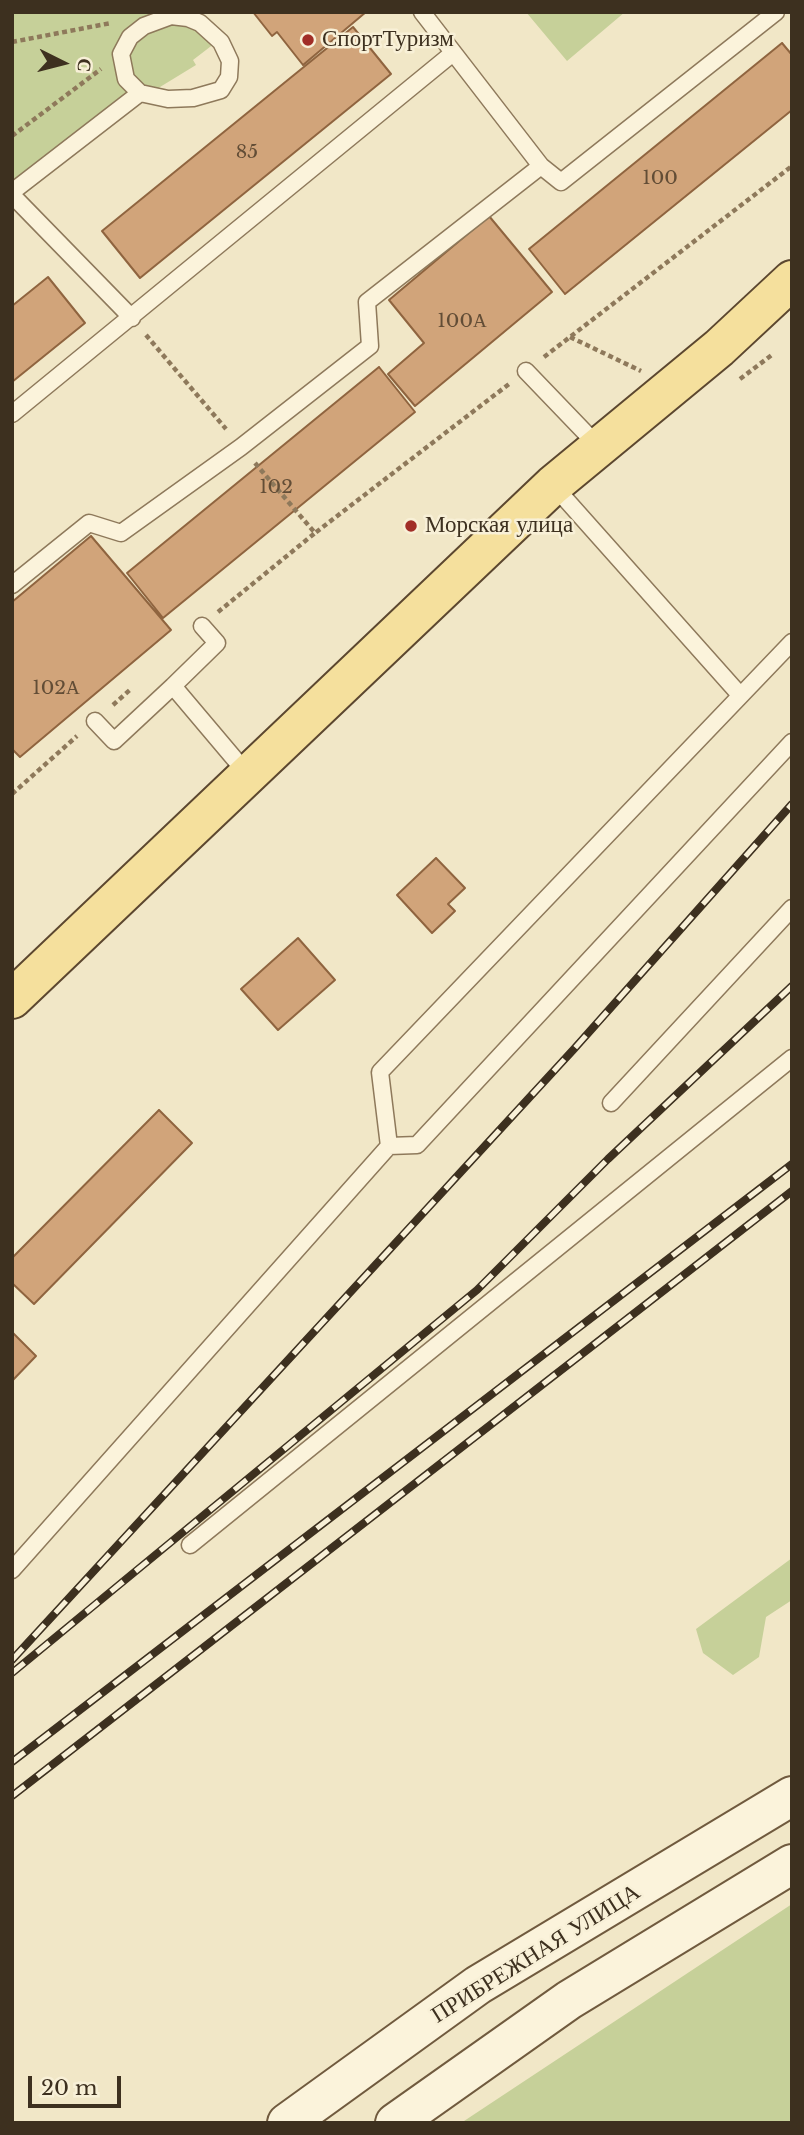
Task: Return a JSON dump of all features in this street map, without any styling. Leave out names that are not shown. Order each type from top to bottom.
[{"type":"main road","points":[[12,999],[553,485],[719,348],[792,280]]},
{"type":"main road","name":"ПРИБРЕЖНАЯ УЛИЦА","points":[[287,2123],[478,1985],[792,1796]]},
{"type":"main road","points":[[395,2123],[569,2000],[792,1864]]},
{"type":"lane","points":[[422,12],[541,166],[561,183],[776,12]]},
{"type":"lane","points":[[188,18],[201,23],[221,42],[230,61],[229,77],[220,90],[201,97],[168,99],[140,93],[126,79],[121,54],[130,37],[157,19],[188,18]]},
{"type":"lane","points":[[12,414],[453,53]]},
{"type":"lane","points":[[132,318],[12,194],[140,93]]},
{"type":"lane","points":[[12,585],[89,523],[121,533],[241,447],[370,346],[367,302],[541,166]]},
{"type":"lane","points":[[526,371],[598,447]]},
{"type":"lane","points":[[553,485],[740,695]]},
{"type":"lane","points":[[95,720],[114,741],[217,643],[202,626]]},
{"type":"lane","points":[[389,1146],[380,1072],[792,642]]},
{"type":"lane","points":[[173,685],[249,776]]},
{"type":"lane","points":[[12,1570],[389,1146],[417,1145],[792,742]]},
{"type":"lane","points":[[611,1103],[792,908]]},
{"type":"lane","points":[[190,1545],[792,1058]]},
{"type":"path","points":[[12,42],[122,20],[157,19]]},
{"type":"path","points":[[12,136],[121,54]]},
{"type":"path","points":[[132,318],[295,510]]},
{"type":"green space","points":[[12,12],[199,12],[219,40],[193,60],[196,65],[160,87],[12,204]]},
{"type":"green space","points":[[526,12],[625,12],[567,61]]},
{"type":"green space","points":[[792,1558],[792,1600],[766,1617],[759,1657],[733,1675],[703,1653],[696,1629]]},
{"type":"green space","points":[[792,1904],[792,2123],[461,2123]]},
{"type":"building","name":"СпортТуризм","points":[[253,12],[366,12],[303,65],[277,32],[272,36]]},
{"type":"building","points":[[353,27],[391,74],[140,278],[102,231]]},
{"type":"building","points":[[782,43],[792,55],[792,110],[565,294],[529,249]]},
{"type":"building","points":[[489,216],[552,292],[415,406],[388,374],[424,343],[389,300]]},
{"type":"building","points":[[48,277],[85,323],[12,382],[12,306]]},
{"type":"building","points":[[379,367],[415,412],[163,618],[127,573]]},
{"type":"building","points":[[91,536],[171,630],[20,757],[12,749],[12,602]]},
{"type":"building","points":[[436,858],[465,888],[448,904],[455,911],[432,933],[397,895]]},
{"type":"building","points":[[298,938],[335,980],[278,1030],[241,989]]},
{"type":"building","points":[[159,1110],[192,1143],[34,1304],[12,1283],[12,1258]]},
{"type":"building","points":[[12,1332],[36,1356],[12,1381]]},
{"type":"railway","points":[[12,1660],[574,1049],[792,804]]},
{"type":"railway","points":[[12,1673],[477,1290],[608,1159],[792,986]]},
{"type":"railway","points":[[12,1762],[792,1164]]},
{"type":"railway","points":[[12,1796],[792,1191]]},
{"type":"place","name":"СпортТуризм","points":[[308,40]]},
{"type":"place","name":"Морская улица","points":[[411,526]]}]
